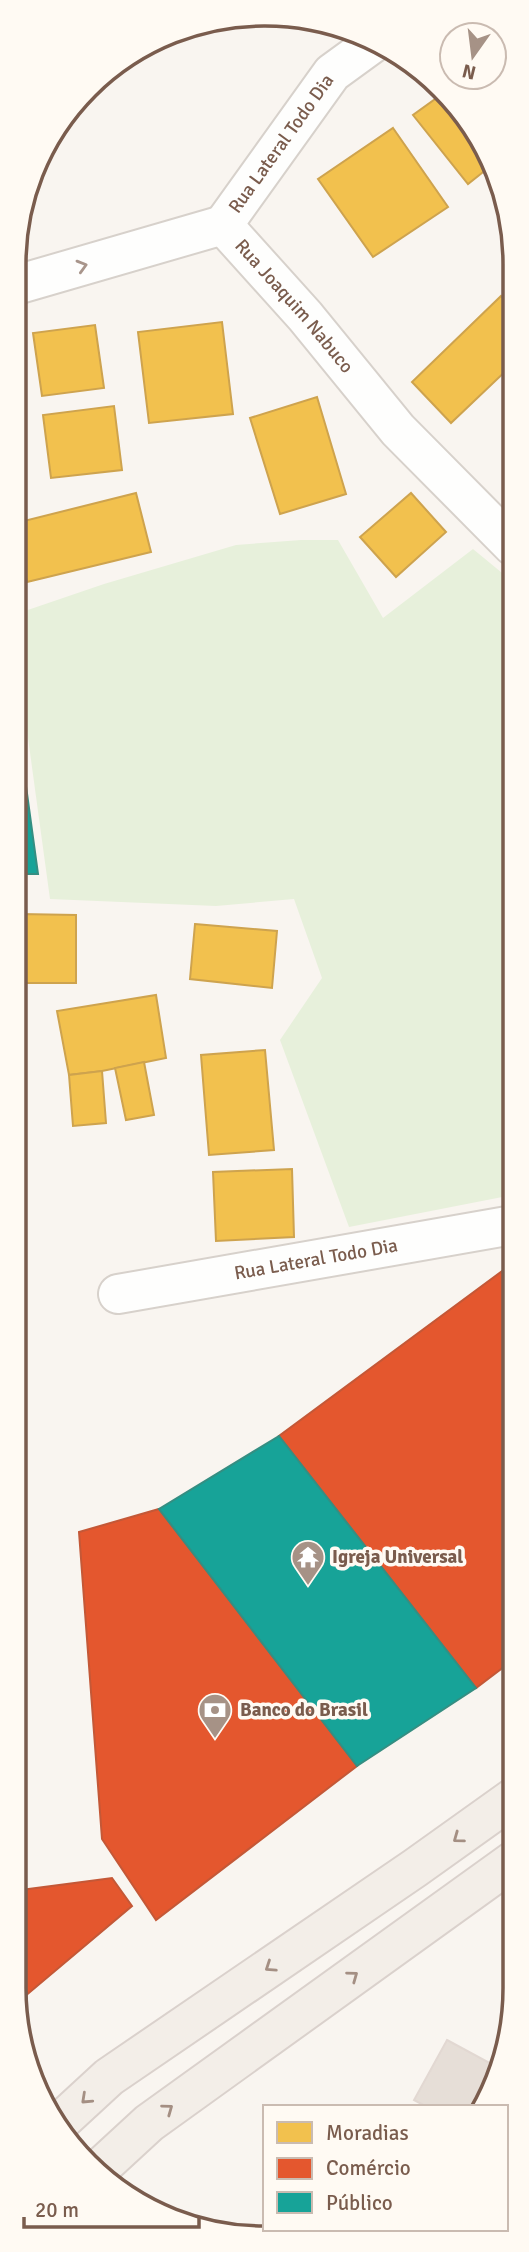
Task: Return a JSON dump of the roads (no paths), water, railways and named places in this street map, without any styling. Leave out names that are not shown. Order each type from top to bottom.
[{"type":"main road","points":[[65,2118],[109,2077],[415,1868],[503,1804]]},
{"type":"main road","points":[[104,2163],[149,2123],[503,1868]]},
{"type":"street","name":"Rua Lateral Todo Dia","points":[[223,225],[332,72],[365,49]]},
{"type":"street","name":"Rua Joaquim Nabuco","points":[[26,282],[223,225],[304,316],[398,430],[503,535]]},
{"type":"street","name":"Rua Lateral Todo Dia","points":[[118,1294],[503,1227]]},
{"type":"place","name":"Igreja Universal","points":[[308,1587]]},
{"type":"place","name":"Banco do Brasil","points":[[215,1740]]}]
